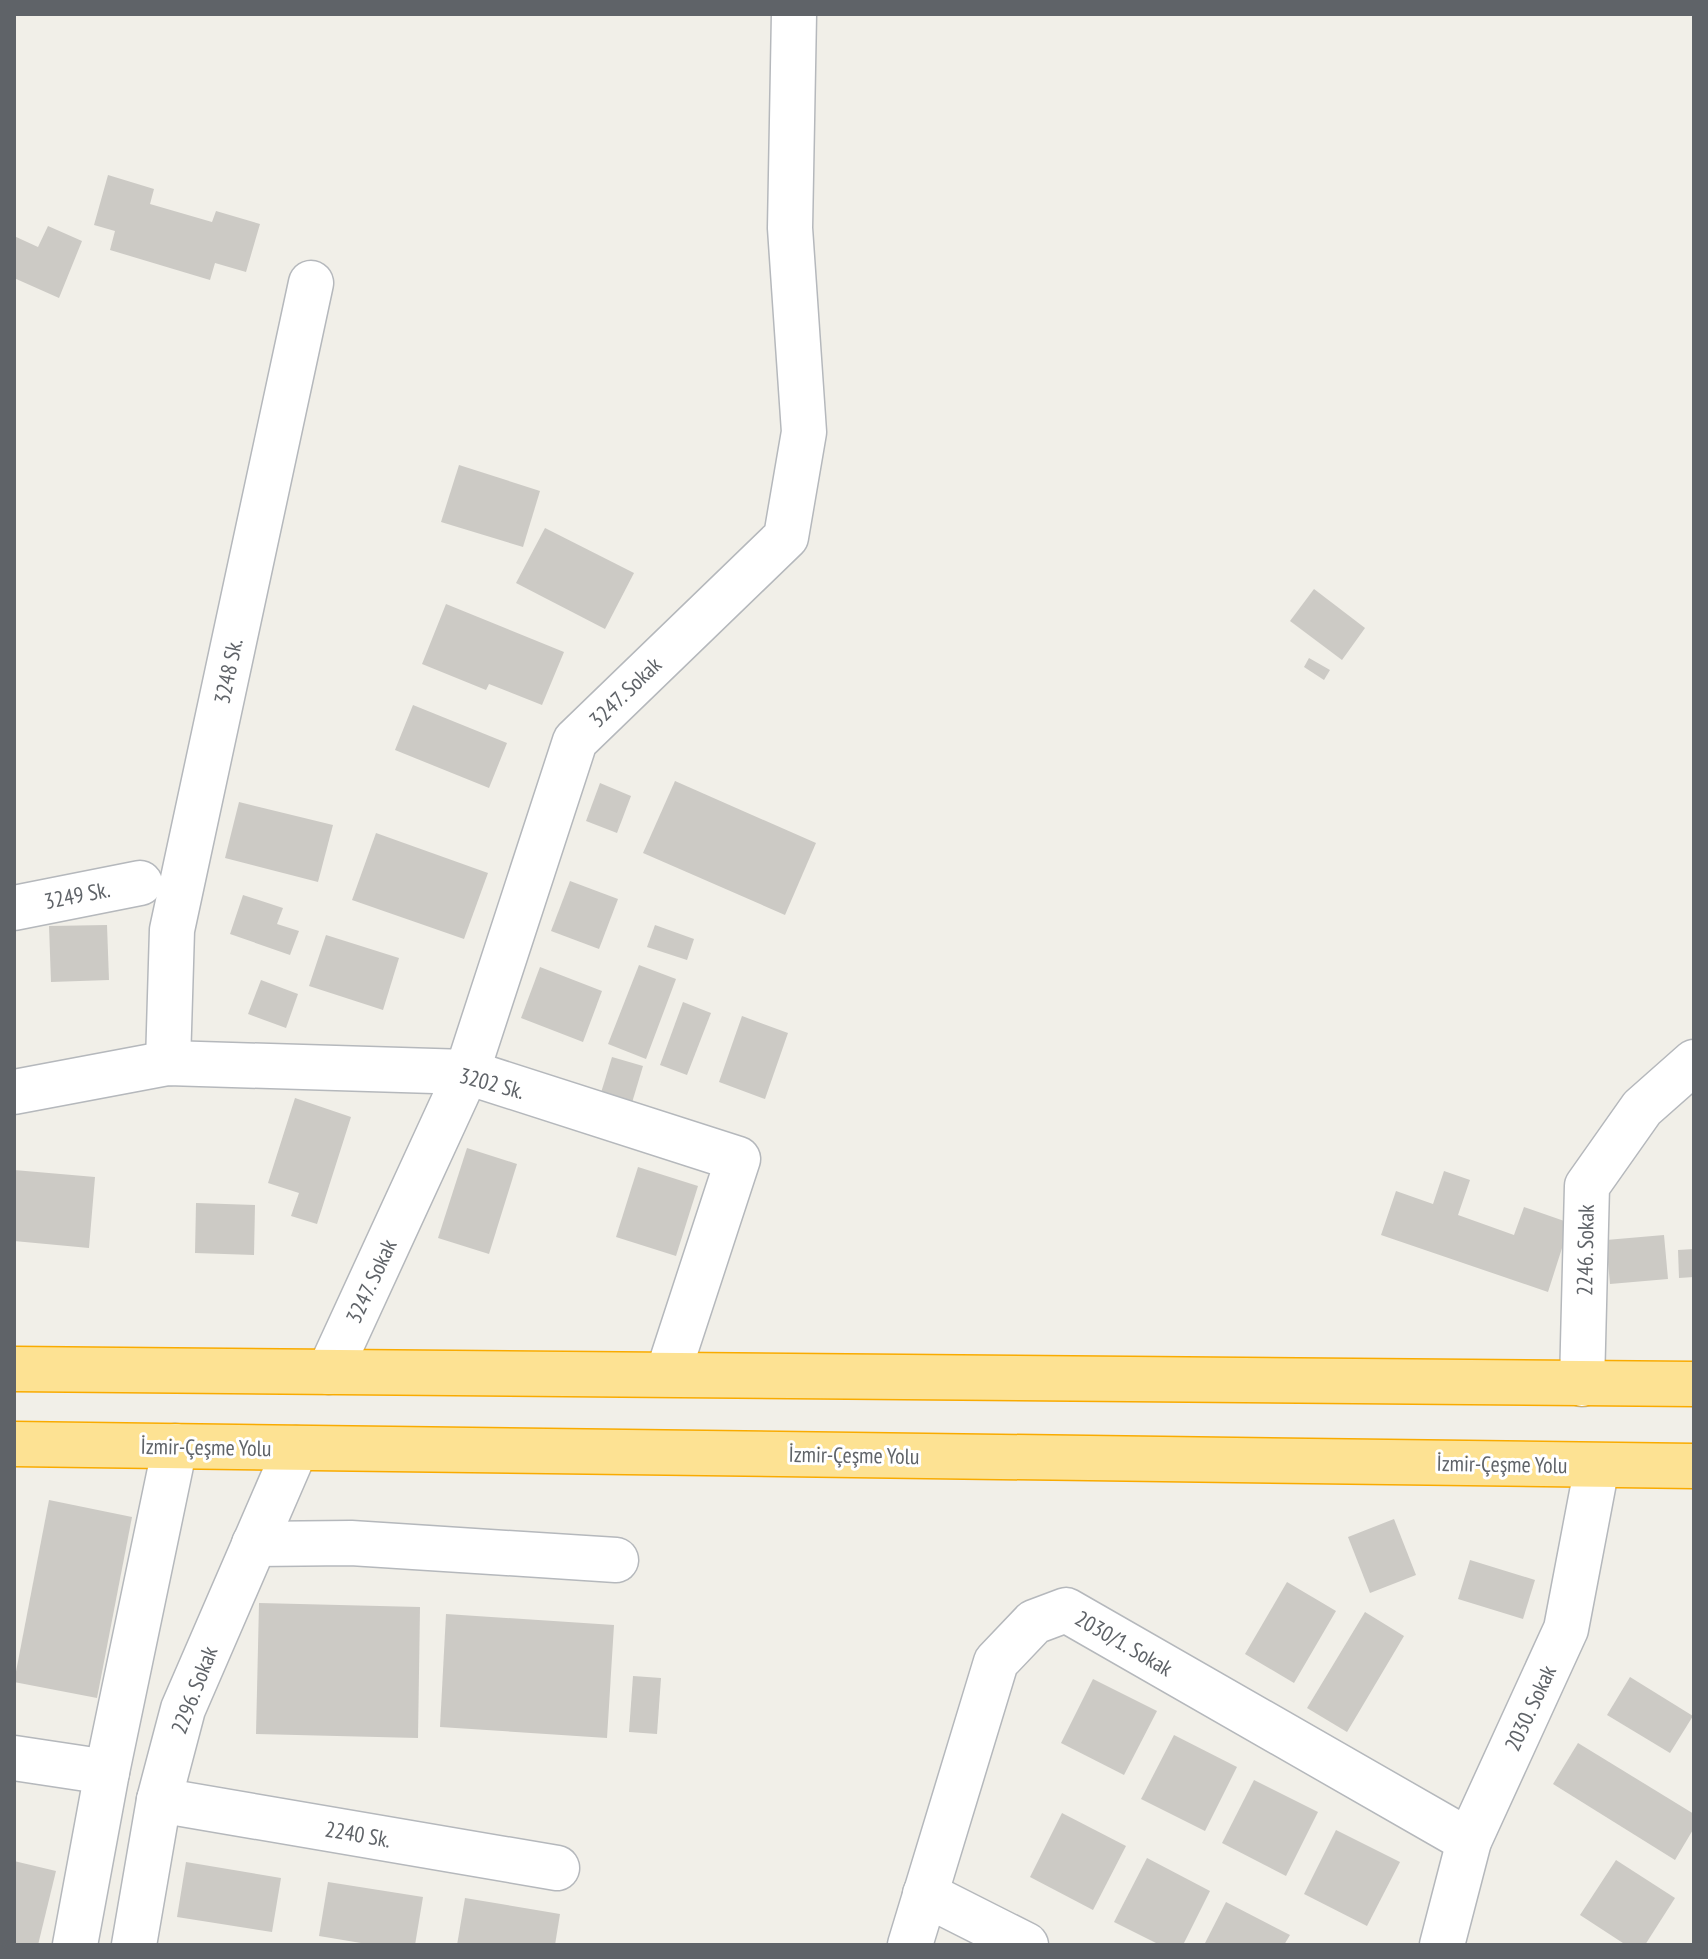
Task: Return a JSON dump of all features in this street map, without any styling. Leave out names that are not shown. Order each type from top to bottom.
[{"type":"highway","points":[[14,1369],[1694,1384]]},
{"type":"highway","name":"İzmir-Çeşme Yolu","points":[[14,1444],[1694,1466]]},
{"type":"street","name":"3247. Sokak","points":[[329,1372],[467,1072],[575,741],[786,537],[804,432],[790,228],[794,14]]},
{"type":"street","name":"3248 Sk.","points":[[168,1063],[172,930],[311,283]]},
{"type":"street","name":"3249 Sk.","points":[[14,908],[140,883]]},
{"type":"street","name":"2246. Sokak","points":[[1582,1384],[1587,1186],[1642,1108],[1694,1062]]},
{"type":"street","name":"3202 Sk.","points":[[14,1092],[168,1063],[467,1072],[738,1159],[668,1373]]},
{"type":"street","points":[[75,1945],[107,1772],[175,1446]]},
{"type":"street","name":"2296. Sokak","points":[[134,1945],[159,1800],[183,1709],[296,1448]]},
{"type":"street","name":"2030. Sokak","points":[[1442,1945],[1469,1841],[1566,1629],[1597,1466]]},
{"type":"street","points":[[254,1544],[351,1543],[616,1560]]},
{"type":"street","name":"2030/1. Sokak","points":[[925,1894],[996,1662],[1034,1622],[1066,1610],[1469,1841]]},
{"type":"street","points":[[14,1758],[107,1772]]},
{"type":"street","name":"2240 Sk.","points":[[159,1800],[557,1868]]},
{"type":"street","points":[[910,1945],[925,1894],[1026,1945]]},
{"type":"building","points":[[108,175],[154,189],[150,204],[212,222],[216,211],[260,224],[246,272],[215,263],[210,280],[110,250],[115,231],[94,225]]},
{"type":"building","points":[[48,226],[82,241],[59,298],[14,278],[14,236],[38,247]]},
{"type":"building","points":[[459,465],[540,491],[523,547],[441,522]]},
{"type":"building","points":[[545,528],[634,573],[605,629],[516,583]]},
{"type":"building","points":[[1314,589],[1365,628],[1342,660],[1290,621]]},
{"type":"building","points":[[446,604],[564,652],[542,705],[489,684],[486,690],[422,664]]},
{"type":"building","points":[[1309,658],[1330,670],[1324,680],[1304,667]]},
{"type":"building","points":[[413,705],[507,743],[489,788],[395,750]]},
{"type":"building","points":[[675,781],[816,843],[785,915],[643,853]]},
{"type":"building","points":[[600,783],[631,796],[617,833],[586,821]]},
{"type":"building","points":[[239,802],[333,825],[318,882],[225,858]]},
{"type":"building","points":[[376,833],[488,873],[464,939],[352,900]]},
{"type":"building","points":[[570,881],[618,899],[599,949],[551,931]]},
{"type":"building","points":[[243,895],[283,908],[277,924],[299,931],[290,955],[230,934]]},
{"type":"building","points":[[107,925],[109,980],[51,982],[49,926]]},
{"type":"building","points":[[655,925],[694,939],[687,960],[647,947]]},
{"type":"building","points":[[326,935],[399,958],[383,1010],[309,986]]},
{"type":"building","points":[[639,965],[676,979],[646,1059],[608,1044]]},
{"type":"building","points":[[540,967],[602,991],[583,1042],[521,1018]]},
{"type":"building","points":[[261,980],[298,994],[286,1028],[248,1014]]},
{"type":"building","points":[[683,1002],[711,1013],[687,1075],[660,1065]]},
{"type":"building","points":[[742,1016],[788,1033],[765,1099],[719,1082]]},
{"type":"building","points":[[612,1057],[643,1066],[631,1106],[600,1096]]},
{"type":"building","points":[[295,1098],[351,1117],[317,1224],[291,1216],[299,1193],[268,1183]]},
{"type":"building","points":[[467,1148],[517,1164],[489,1254],[438,1238]]},
{"type":"building","points":[[638,1167],[698,1186],[676,1256],[616,1237]]},
{"type":"building","points":[[14,1170],[95,1177],[89,1248],[14,1241]]},
{"type":"building","points":[[1444,1171],[1470,1180],[1458,1215],[1514,1235],[1524,1207],[1570,1223],[1548,1292],[1381,1235],[1396,1191],[1433,1204]]},
{"type":"building","points":[[196,1203],[255,1205],[254,1255],[195,1253]]},
{"type":"building","points":[[1664,1235],[1668,1279],[1610,1284],[1606,1240]]},
{"type":"building","points":[[1694,1249],[1694,1277],[1679,1278],[1678,1250]]},
{"type":"building","points":[[49,1500],[132,1517],[97,1698],[14,1682]]},
{"type":"building","points":[[1394,1519],[1416,1575],[1370,1593],[1348,1537]]},
{"type":"building","points":[[1470,1560],[1535,1580],[1523,1619],[1458,1599]]},
{"type":"building","points":[[1287,1582],[1336,1611],[1294,1683],[1245,1654]]},
{"type":"building","points":[[259,1603],[420,1607],[418,1738],[256,1734]]},
{"type":"building","points":[[1365,1612],[1404,1636],[1347,1732],[1307,1708]]},
{"type":"building","points":[[446,1614],[614,1625],[607,1738],[440,1727]]},
{"type":"building","points":[[633,1676],[661,1678],[657,1734],[629,1732]]},
{"type":"building","points":[[1630,1677],[1693,1716],[1670,1753],[1607,1715]]},
{"type":"building","points":[[1093,1679],[1157,1711],[1124,1775],[1061,1743]]},
{"type":"building","points":[[1174,1735],[1237,1767],[1205,1831],[1141,1799]]},
{"type":"building","points":[[1578,1743],[1694,1814],[1694,1828],[1675,1860],[1553,1784]]},
{"type":"building","points":[[1254,1780],[1318,1812],[1286,1876],[1222,1843]]},
{"type":"building","points":[[1062,1813],[1126,1846],[1093,1910],[1030,1877]]},
{"type":"building","points":[[1336,1830],[1400,1862],[1367,1926],[1304,1894]]},
{"type":"building","points":[[1147,1858],[1210,1891],[1183,1945],[1160,1945],[1114,1922]]},
{"type":"building","points":[[1616,1860],[1675,1898],[1645,1945],[1626,1945],[1580,1915]]},
{"type":"building","points":[[14,1861],[56,1871],[38,1945],[14,1945]]},
{"type":"building","points":[[186,1862],[281,1878],[272,1932],[177,1917]]},
{"type":"building","points":[[328,1882],[423,1897],[415,1945],[373,1945],[319,1936]]},
{"type":"building","points":[[465,1898],[560,1914],[555,1945],[457,1945]]},
{"type":"building","points":[[1226,1902],[1290,1935],[1284,1945],[1204,1945]]}]
